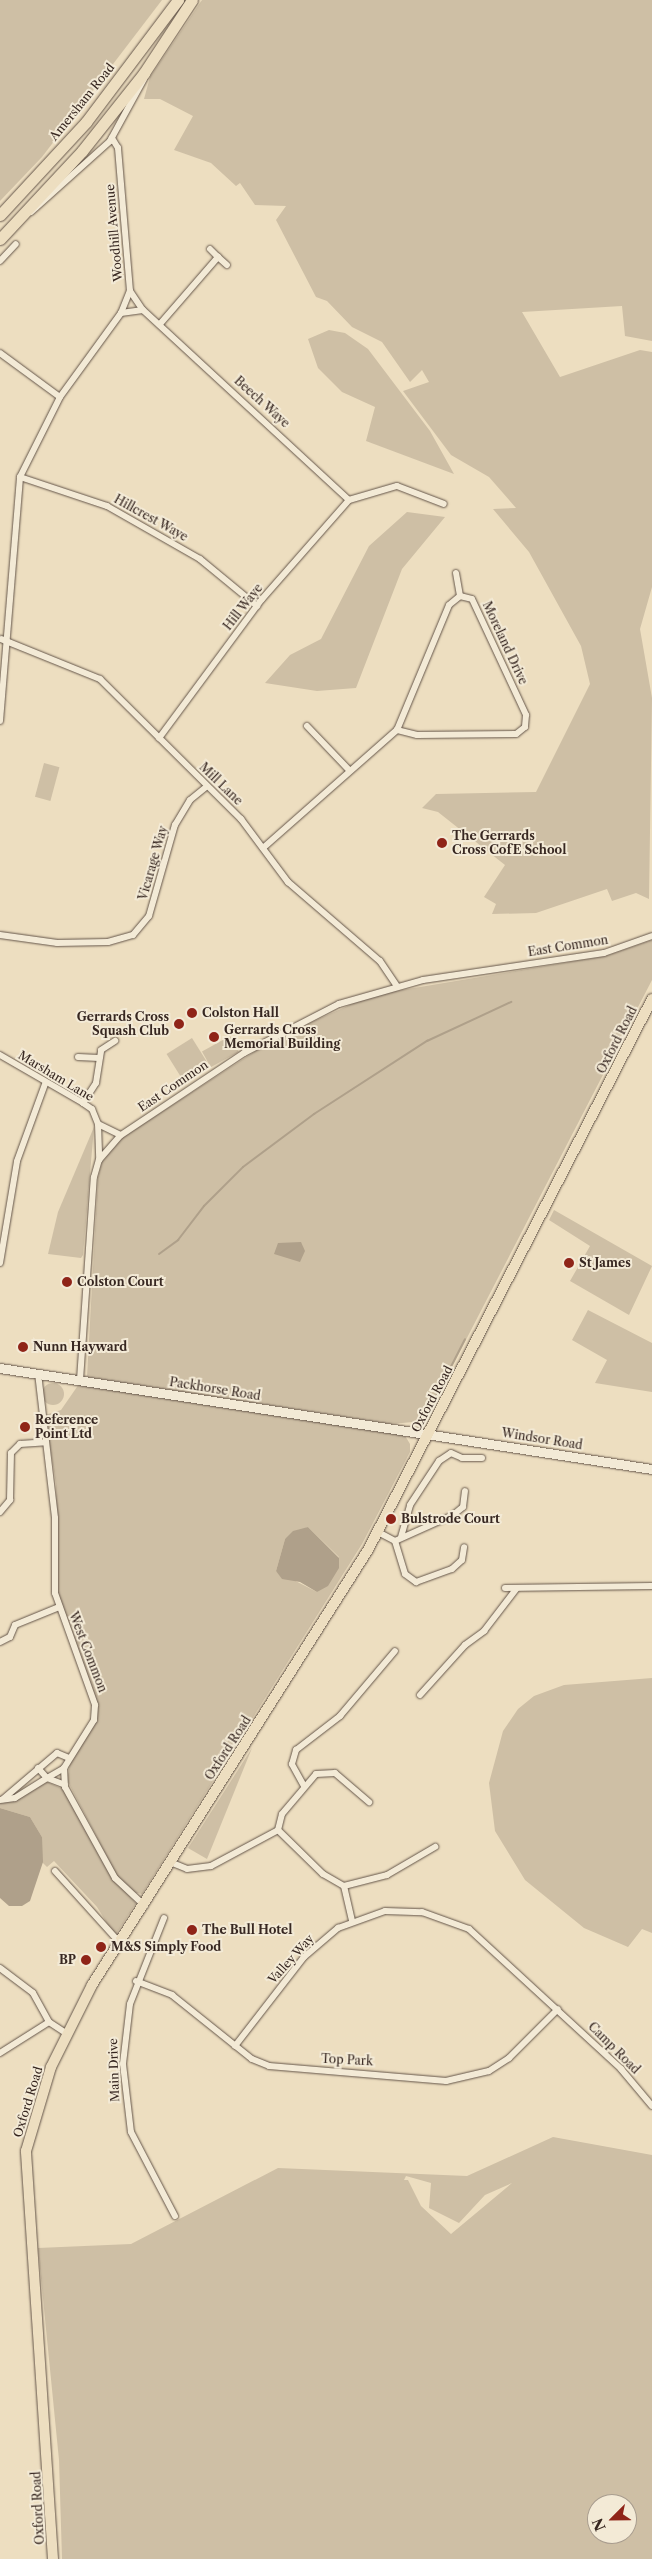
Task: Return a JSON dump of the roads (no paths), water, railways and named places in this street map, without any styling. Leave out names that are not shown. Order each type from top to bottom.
[{"type":"highway","name":"Amersham Road","points":[[0,215],[86,122],[178,0]]},
{"type":"highway","points":[[0,239],[144,73],[192,0]]},
{"type":"main road","name":"Oxford Road","points":[[54,2559],[26,2151],[36,2110],[66,2033],[145,1906],[170,1862],[378,1532],[652,1000]]},
{"type":"main road","name":"Packhorse Road","points":[[0,1368],[427,1434]]},
{"type":"main road","name":"Windsor Road","points":[[427,1434],[652,1468]]},
{"type":"street","points":[[16,221],[50,199],[112,138],[137,98],[144,73]]},
{"type":"street","name":"Woodhill Avenue","points":[[0,721],[2,640],[20,477],[60,397],[121,313],[130,291],[118,148],[112,138]]},
{"type":"street","points":[[0,262],[16,244]]},
{"type":"street","points":[[210,250],[227,265]]},
{"type":"street","points":[[160,324],[218,257]]},
{"type":"street","name":"Beech Waye","points":[[130,291],[143,310],[349,498]]},
{"type":"street","points":[[121,313],[143,310]]},
{"type":"street","points":[[0,353],[60,397]]},
{"type":"street","name":"Hillcrest Waye","points":[[20,477],[107,506],[200,559],[257,606]]},
{"type":"street","points":[[349,498],[397,486],[444,504]]},
{"type":"street","name":"Hill Waye","points":[[159,738],[257,606],[349,498]]},
{"type":"street","points":[[263,848],[349,770],[398,730],[449,605],[460,596],[456,573]]},
{"type":"street","name":"Moreland Drive","points":[[398,730],[418,735],[506,734],[525,727],[526,715],[477,604],[460,596]]},
{"type":"street","name":"Mill Lane","points":[[2,640],[100,679],[159,738],[263,848],[288,882],[380,961],[396,986]]},
{"type":"street","points":[[307,726],[349,770]]},
{"type":"street","name":"Vicarage Way","points":[[0,935],[57,943],[108,942],[133,935],[149,916],[175,825],[190,800],[206,787]]},
{"type":"street","name":"East Common","points":[[99,1160],[121,1135],[291,1026],[396,986],[604,953],[652,936]]},
{"type":"street","points":[[83,1103],[96,1083],[101,1050],[115,1041]]},
{"type":"street","name":"Marsham Lane","points":[[0,1055],[45,1084],[92,1109],[98,1124]]},
{"type":"street","points":[[78,1057],[99,1058]]},
{"type":"street","points":[[0,1263],[17,1161],[45,1084]]},
{"type":"street","points":[[80,1380],[99,1160],[98,1124],[121,1135]]},
{"type":"street","name":"West Common","points":[[38,1373],[46,1442],[59,1607],[95,1704],[94,1720],[64,1768],[65,1785],[115,1878],[145,1906]]},
{"type":"street","points":[[0,1512],[10,1500],[11,1453],[20,1444],[46,1442]]},
{"type":"street","points":[[464,1547],[462,1560],[452,1569],[416,1582],[405,1574],[398,1539],[410,1505],[439,1461],[451,1453],[462,1458],[482,1458]]},
{"type":"street","points":[[378,1532],[398,1539],[459,1511],[465,1491]]},
{"type":"street","points":[[505,1588],[652,1586]]},
{"type":"street","points":[[420,1695],[465,1646],[484,1632],[517,1588]]},
{"type":"street","points":[[0,1642],[10,1637],[15,1625],[59,1607]]},
{"type":"street","points":[[304,1786],[292,1764],[296,1750],[340,1716],[395,1651]]},
{"type":"street","points":[[2,1800],[57,1753],[69,1758]]},
{"type":"street","points":[[38,1768],[47,1778],[65,1785]]},
{"type":"street","points":[[2,1800],[32,1788],[64,1768]]},
{"type":"street","points":[[170,1862],[187,1869],[211,1866],[278,1830],[282,1814],[316,1774],[335,1773],[369,1802]]},
{"type":"street","points":[[25,1779],[32,1788]]},
{"type":"street","points":[[278,1830],[324,1874],[344,1886],[387,1876],[435,1847]]},
{"type":"street","points":[[55,1871],[120,1944]]},
{"type":"street","points":[[344,1886],[352,1920]]},
{"type":"street","name":"Valley Way","points":[[235,2046],[304,1957],[352,1920],[404,1910],[444,1917],[469,1929],[558,2009]]},
{"type":"street","name":"Main Drive","points":[[164,1918],[136,1981],[124,2026],[125,2101],[138,2152],[175,2216]]},
{"type":"street","points":[[0,1968],[33,1993],[49,2022],[66,2033]]},
{"type":"street","name":"Top Park","points":[[136,1981],[172,1995],[252,2059],[285,2069],[446,2081],[473,2076],[502,2062],[558,2009]]},
{"type":"street","name":"Camp Road","points":[[558,2009],[652,2106]]},
{"type":"street","points":[[0,2052],[49,2022]]},
{"type":"waterway","points":[[427,1041],[511,1002]]},
{"type":"waterway","points":[[159,1254],[178,1240],[204,1206],[243,1167],[314,1114],[427,1041]]},
{"type":"waterway","points":[[435,1398],[465,1339]]},
{"type":"place","name":"The Gerrards Cross CofE School","points":[[442,843]]},
{"type":"place","name":"Colston Hall","points":[[192,1013]]},
{"type":"place","name":"Gerrards Cross Squash Club","points":[[179,1024]]},
{"type":"place","name":"Gerrards Cross Memorial Building","points":[[214,1037]]},
{"type":"place","name":"St James","points":[[569,1263]]},
{"type":"place","name":"Colston Court","points":[[67,1282]]},
{"type":"place","name":"Nunn Hayward","points":[[23,1347]]},
{"type":"place","name":"Reference Point Ltd","points":[[25,1427]]},
{"type":"place","name":"Bulstrode Court","points":[[391,1519]]},
{"type":"place","name":"The Bull Hotel","points":[[192,1930]]},
{"type":"place","name":"M&S Simply Food","points":[[101,1947]]},
{"type":"place","name":"BP","points":[[86,1960]]}]
